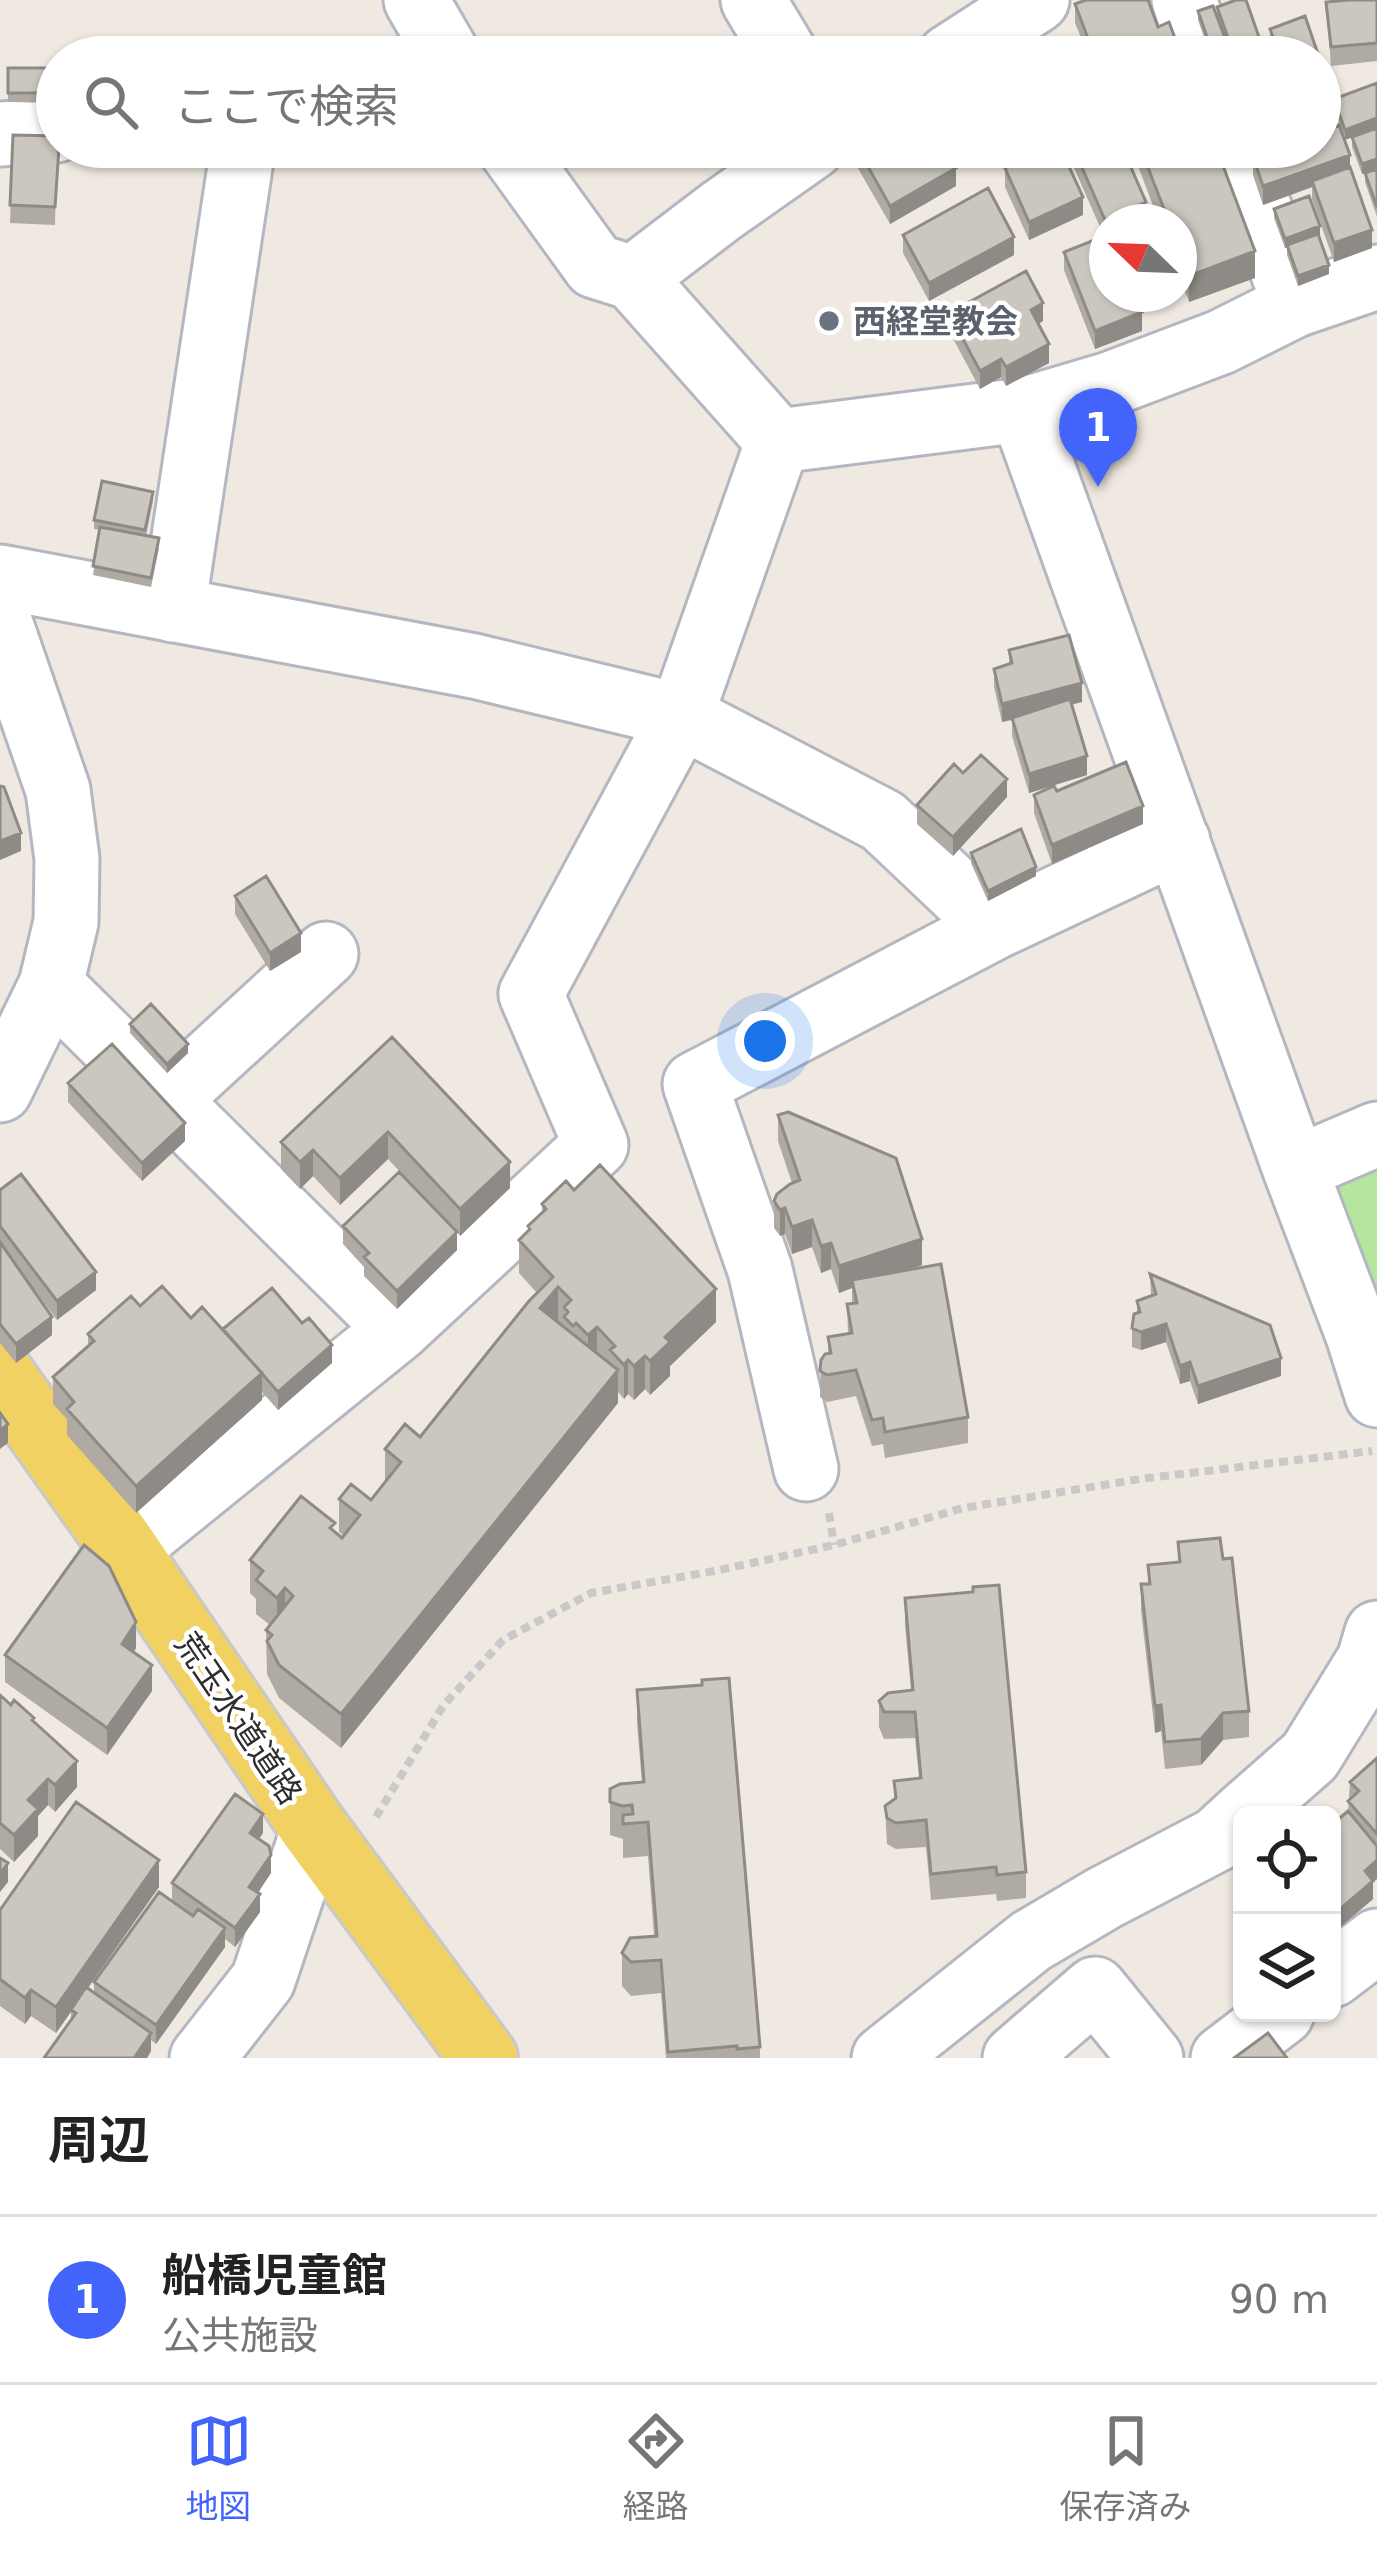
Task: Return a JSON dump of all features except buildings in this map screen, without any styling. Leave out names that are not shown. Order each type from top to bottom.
[{"type":"main road","name":"荒玉水道道路","points":[[0,1374],[314,1828],[484,2058]]},
{"type":"street","points":[[416,0],[437,36]]},
{"type":"street","points":[[753,0],[774,36]]},
{"type":"street","points":[[981,36],[1037,0]]},
{"type":"street","points":[[1184,0],[1197,36]]},
{"type":"street","points":[[0,134],[36,131]]},
{"type":"street","points":[[172,610],[240,168]]},
{"type":"street","points":[[524,168],[596,266],[633,278],[778,441]]},
{"type":"street","points":[[633,278],[782,168]]},
{"type":"street","points":[[1246,168],[1295,305]]},
{"type":"street","points":[[778,441],[1022,410],[1110,384],[1221,342],[1295,305],[1377,277]]},
{"type":"street","points":[[1022,410],[1377,1395]]},
{"type":"street","points":[[125,1550],[398,1329],[596,1145],[531,994],[681,716],[778,441]]},
{"type":"street","points":[[0,577],[474,666],[681,716],[883,821],[994,927]]},
{"type":"street","points":[[0,622],[58,790],[67,859],[66,922],[51,985],[0,1090]]},
{"type":"street","points":[[806,1468],[760,1270],[695,1084],[994,927],[1178,841]]},
{"type":"street","points":[[167,1100],[326,954]]},
{"type":"street","points":[[51,985],[398,1329]]},
{"type":"street","points":[[1295,1169],[1377,1134]]},
{"type":"street","points":[[1254,1806],[1310,1756],[1369,1660],[1377,1633]]},
{"type":"street","points":[[884,2058],[1031,1941],[1217,1839],[1233,1825]]},
{"type":"street","points":[[202,2058],[263,1980],[314,1828]]},
{"type":"street","points":[[1341,1968],[1377,1941]]},
{"type":"street","points":[[1015,2058],[1095,1989],[1151,2058]]},
{"type":"street","points":[[1223,2058],[1270,2022]]},
{"type":"path","points":[[385,1801],[443,1706],[503,1640],[591,1593],[835,1545],[963,1508],[1140,1479],[1377,1450]]},
{"type":"green space","points":[[1377,1146],[1377,1379],[1303,1173]]},
{"type":"place","name":"西経堂教会","points":[[829,321]]},
{"type":"place","name":"船橋児童館","points":[[1098,487]]}]
